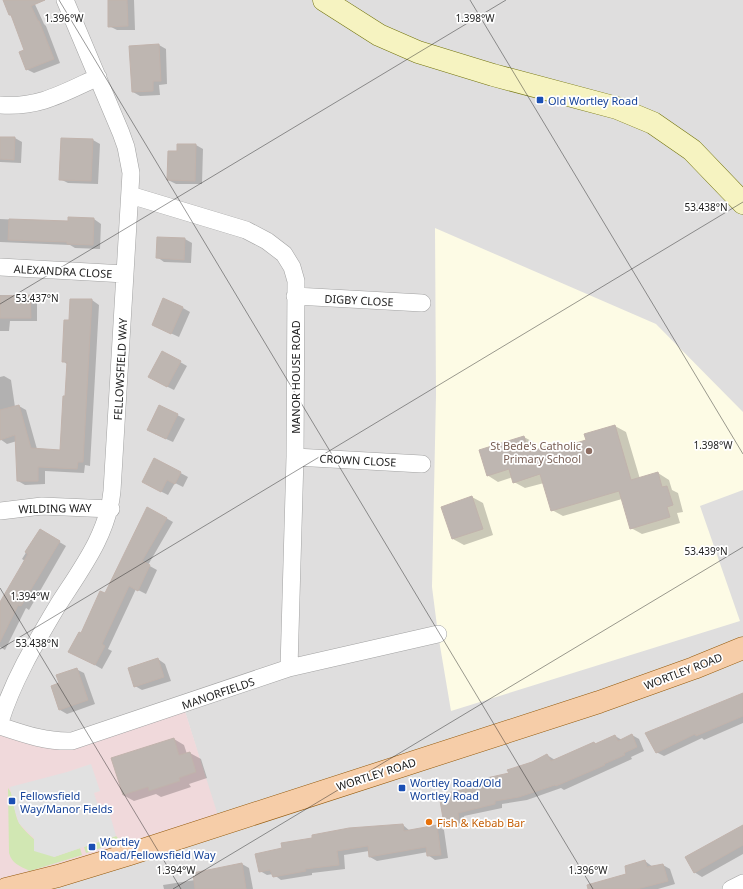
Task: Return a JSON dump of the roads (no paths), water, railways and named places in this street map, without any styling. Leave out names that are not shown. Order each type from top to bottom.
[{"type":"main road","name":"WORTLEY ROAD","points":[[6,889],[58,876],[130,854],[547,719],[694,668],[743,648]]},
{"type":"street","name":"FELLOWSFIELD WAY","points":[[0,722],[6,703],[29,656],[89,556],[105,525],[111,509],[131,173],[126,147],[65,0]]},
{"type":"street","points":[[324,0],[379,35],[418,52],[493,75],[617,108],[653,123],[692,150],[743,203]]},
{"type":"street","points":[[0,105],[16,106],[36,104],[98,77]]},
{"type":"street","name":"MANOR HOUSE ROAD","points":[[130,195],[246,230],[267,241],[284,254],[292,267],[296,281],[295,457],[290,668]]},
{"type":"street","name":"ALEXANDRA CLOSE","points":[[0,267],[125,274]]},
{"type":"street","name":"DIGBY CLOSE","points":[[295,296],[422,303]]},
{"type":"street","name":"CROWN CLOSE","points":[[295,457],[422,464]]},
{"type":"street","name":"WILDING WAY","points":[[0,511],[42,506],[111,509]]},
{"type":"street","name":"MANORFIELDS","points":[[0,726],[33,737],[55,742],[72,741],[290,668],[438,634]]},
{"type":"street","points":[[731,889],[743,883]]},
{"type":"place","name":"Old Wortley Road","points":[[540,100]]},
{"type":"place","name":"St Bede's Catholic Primary School","points":[[589,451]]},
{"type":"place","name":"Wortley Road/Old Wortley Road","points":[[402,788]]},
{"type":"place","name":"Fellowsfield Way/Manor Fields","points":[[12,801]]},
{"type":"place","name":"Fish & Kebab Bar","points":[[429,822]]},
{"type":"place","name":"Wortley Road/Fellowsfield Way","points":[[92,847]]}]
